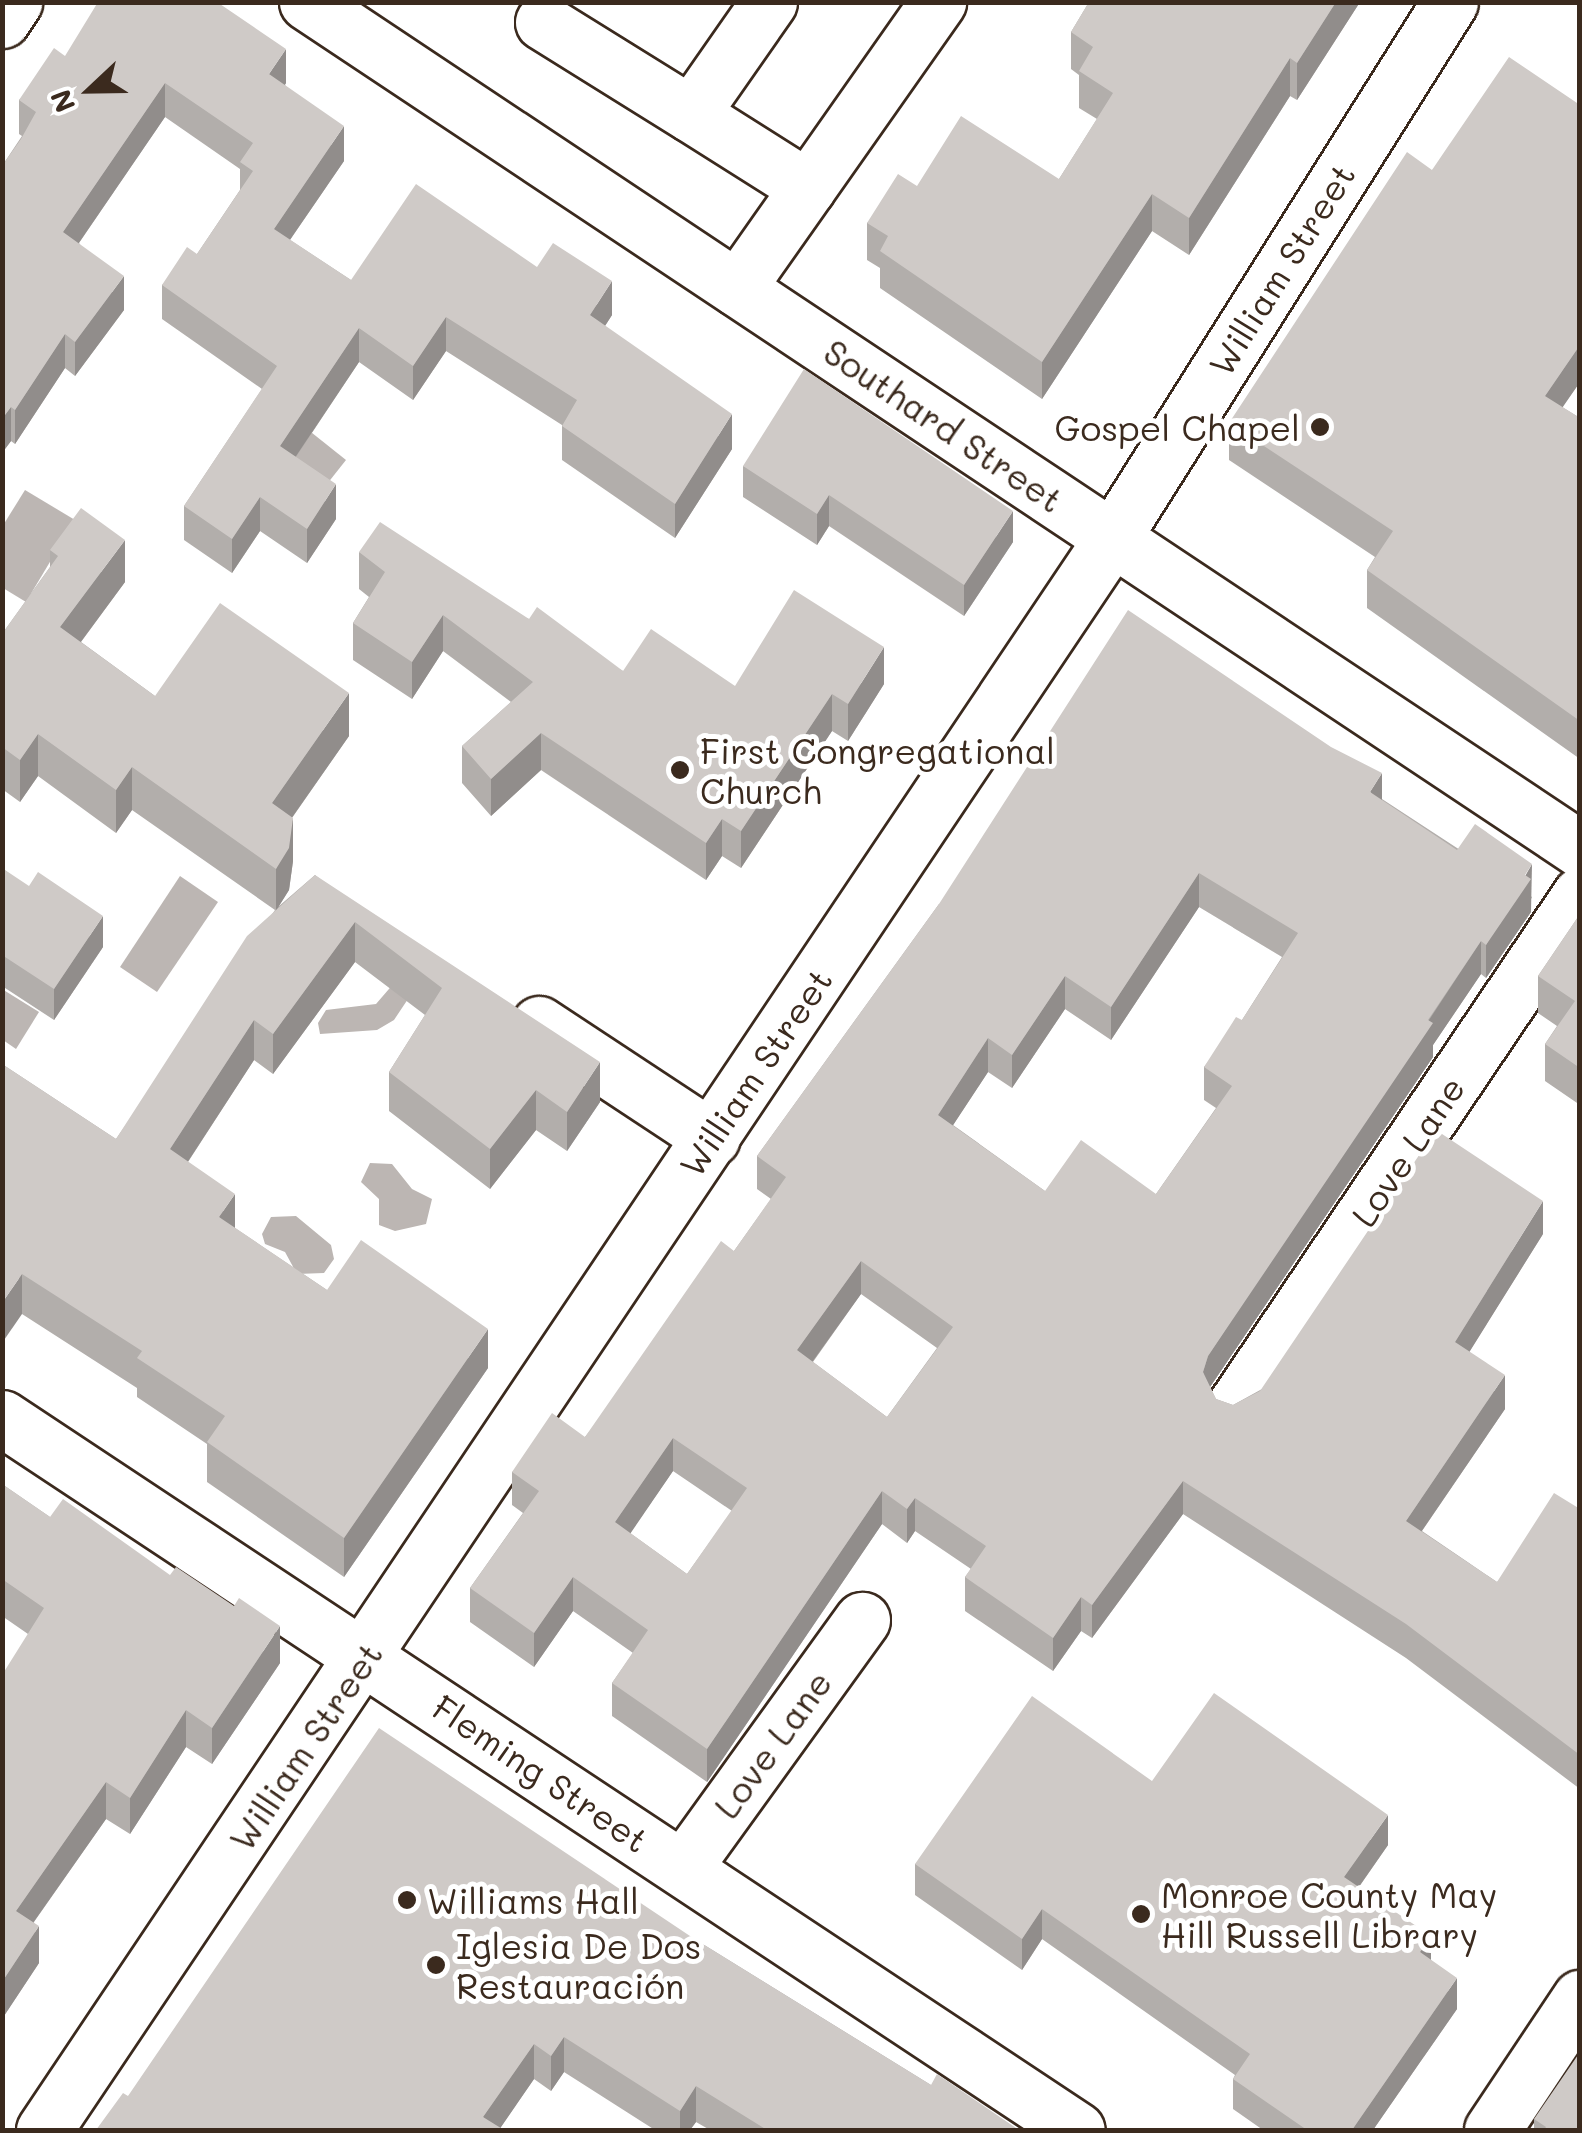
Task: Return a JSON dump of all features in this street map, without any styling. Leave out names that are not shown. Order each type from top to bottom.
[{"type":"street","points":[[2,20],[14,2]]},
{"type":"street","name":"Southard Street","points":[[307,2],[1580,850]]},
{"type":"street","points":[[691,114],[768,2]]},
{"type":"street","points":[[736,288],[938,2]]},
{"type":"street","name":"William Street","points":[[44,2130],[366,1657],[1112,537],[1450,2]]},
{"type":"street","points":[[544,22],[808,188]]},
{"type":"street","name":"Love Lane","points":[[1234,1406],[1580,895]]},
{"type":"street","points":[[498,997],[712,1138]]},
{"type":"street","name":"Fleming Street","points":[[2,1418],[1077,2130]]},
{"type":"street","name":"Love Lane","points":[[683,1868],[862,1620]]},
{"type":"street","points":[[1492,2130],[1578,2004]]},
{"type":"shaded area","points":[[282,409],[346,460],[327,484],[262,434]]},
{"type":"shaded area","points":[[25,490],[75,520],[26,602],[3,588],[2,527]]},
{"type":"shaded area","points":[[180,876],[218,902],[157,992],[120,967]]},
{"type":"shaded area","points":[[395,982],[414,990],[394,1020],[377,1030],[320,1034],[318,1023],[326,1010],[376,1004]]},
{"type":"shaded area","points":[[2,989],[39,1012],[16,1049],[3,1040]]},
{"type":"shaded area","points":[[370,1163],[392,1164],[412,1189],[432,1199],[426,1224],[395,1231],[379,1225],[379,1199],[361,1182]]},
{"type":"shaded area","points":[[296,1216],[331,1245],[334,1259],[324,1273],[297,1274],[285,1252],[265,1244],[262,1234],[271,1217]]},
{"type":"building","points":[[98,2],[217,2],[286,49],[269,74],[344,126],[274,229],[351,280],[416,184],[537,267],[553,243],[612,281],[590,315],[732,414],[675,504],[562,426],[577,400],[446,317],[413,366],[359,328],[280,446],[336,484],[307,529],[260,497],[232,539],[184,506],[277,366],[162,285],[187,247],[197,254],[253,171],[240,162],[253,143],[165,83],[63,232],[124,276],[75,342],[65,334],[15,410],[11,407],[2,419],[2,166],[36,112],[19,100],[54,48],[65,56]]},
{"type":"building","points":[[1089,2],[1336,2],[1297,63],[1290,58],[1189,218],[1152,194],[1042,362],[880,251],[888,236],[867,223],[898,174],[917,186],[961,116],[1059,179],[1113,93],[1079,71],[1093,47],[1071,32]]},
{"type":"building","points":[[1509,57],[1580,105],[1580,345],[1545,396],[1580,418],[1580,721],[1367,570],[1393,531],[1229,423],[1407,152],[1432,170]]},
{"type":"building","points":[[804,369],[1013,511],[964,585],[829,495],[817,514],[743,466]]},
{"type":"building","points":[[81,508],[125,540],[60,627],[155,696],[220,603],[349,693],[272,803],[293,818],[289,848],[276,869],[132,767],[116,790],[38,734],[20,760],[2,747],[2,634],[58,556],[50,550]]},
{"type":"building","points":[[380,522],[529,619],[537,607],[623,671],[651,629],[735,686],[794,590],[884,647],[848,704],[832,694],[741,831],[722,819],[706,843],[541,733],[491,779],[462,746],[533,682],[443,615],[412,662],[353,623],[385,572],[359,552]]},
{"type":"building","points":[[1128,610],[1331,747],[1382,773],[1370,792],[1457,850],[1475,824],[1532,864],[1525,875],[1531,879],[1486,945],[1481,941],[1428,1020],[1433,1023],[1208,1356],[1203,1372],[1216,1399],[1233,1405],[1260,1391],[1436,1130],[1543,1201],[1455,1342],[1505,1375],[1406,1521],[1497,1582],[1554,1493],[1580,1509],[1580,1755],[1406,1624],[1183,1481],[1092,1605],[1081,1597],[1053,1638],[965,1577],[986,1546],[915,1498],[907,1509],[882,1491],[707,1749],[612,1683],[648,1630],[573,1577],[534,1633],[470,1588],[539,1491],[512,1472],[552,1413],[585,1437],[721,1241],[734,1251],[786,1177],[757,1156],[939,904]],"holes":[[[1199,873],[1298,933],[1242,1020],[1236,1017],[1204,1067],[1232,1086],[1156,1194],[1081,1140],[1045,1191],[938,1115],[988,1038],[1012,1055],[1065,976],[1111,1007]],[[861,1261],[953,1327],[887,1417],[797,1350]],[[673,1438],[747,1488],[687,1574],[615,1522]]]},
{"type":"building","points":[[2,868],[29,886],[38,872],[103,916],[54,989],[2,955]]},
{"type":"building","points":[[315,875],[600,1062],[567,1112],[536,1090],[490,1149],[389,1072],[442,988],[355,922],[273,1034],[254,1020],[170,1149],[235,1194],[219,1217],[327,1290],[361,1240],[488,1329],[344,1538],[207,1442],[225,1416],[137,1358],[142,1351],[22,1274],[2,1303],[2,1064],[116,1139],[247,936]]},
{"type":"building","points":[[1580,914],[1580,1068],[1545,1044],[1575,1001],[1538,976]]},
{"type":"building","points":[[2,1484],[50,1517],[63,1499],[170,1575],[176,1567],[234,1606],[239,1598],[280,1626],[212,1728],[186,1710],[130,1798],[106,1782],[16,1911],[39,1926],[2,1982],[2,1675],[44,1608],[2,1579]]},
{"type":"building","name":"Monroe County May Hill Russell Library","points":[[1214,1693],[1388,1815],[1344,1877],[1431,1936],[1420,1952],[1457,1978],[1352,2130],[1307,2130],[1233,2079],[1250,2054],[1042,1909],[1022,1939],[915,1864],[1032,1696],[1152,1781]]},
{"type":"building","points":[[379,1728],[693,1938],[931,2085],[937,2074],[1019,2130],[767,2130],[696,2086],[680,2111],[564,2037],[551,2056],[534,2044],[483,2117],[504,2130],[96,2130],[123,2093],[128,2096]]},
{"type":"building","points":[[1580,2052],[1580,2130],[1544,2130],[1546,2127],[1534,2119]]},
{"type":"place","name":"Gospel Chapel","points":[[1320,427]]},
{"type":"place","name":"First Congregational Church","points":[[680,770]]},
{"type":"place","name":"Williams Hall","points":[[407,1900]]},
{"type":"place","name":"Monroe County May Hill Russell Library","points":[[1141,1914]]},
{"type":"place","name":"Iglesia De Dos Restauración","points":[[436,1965]]}]
